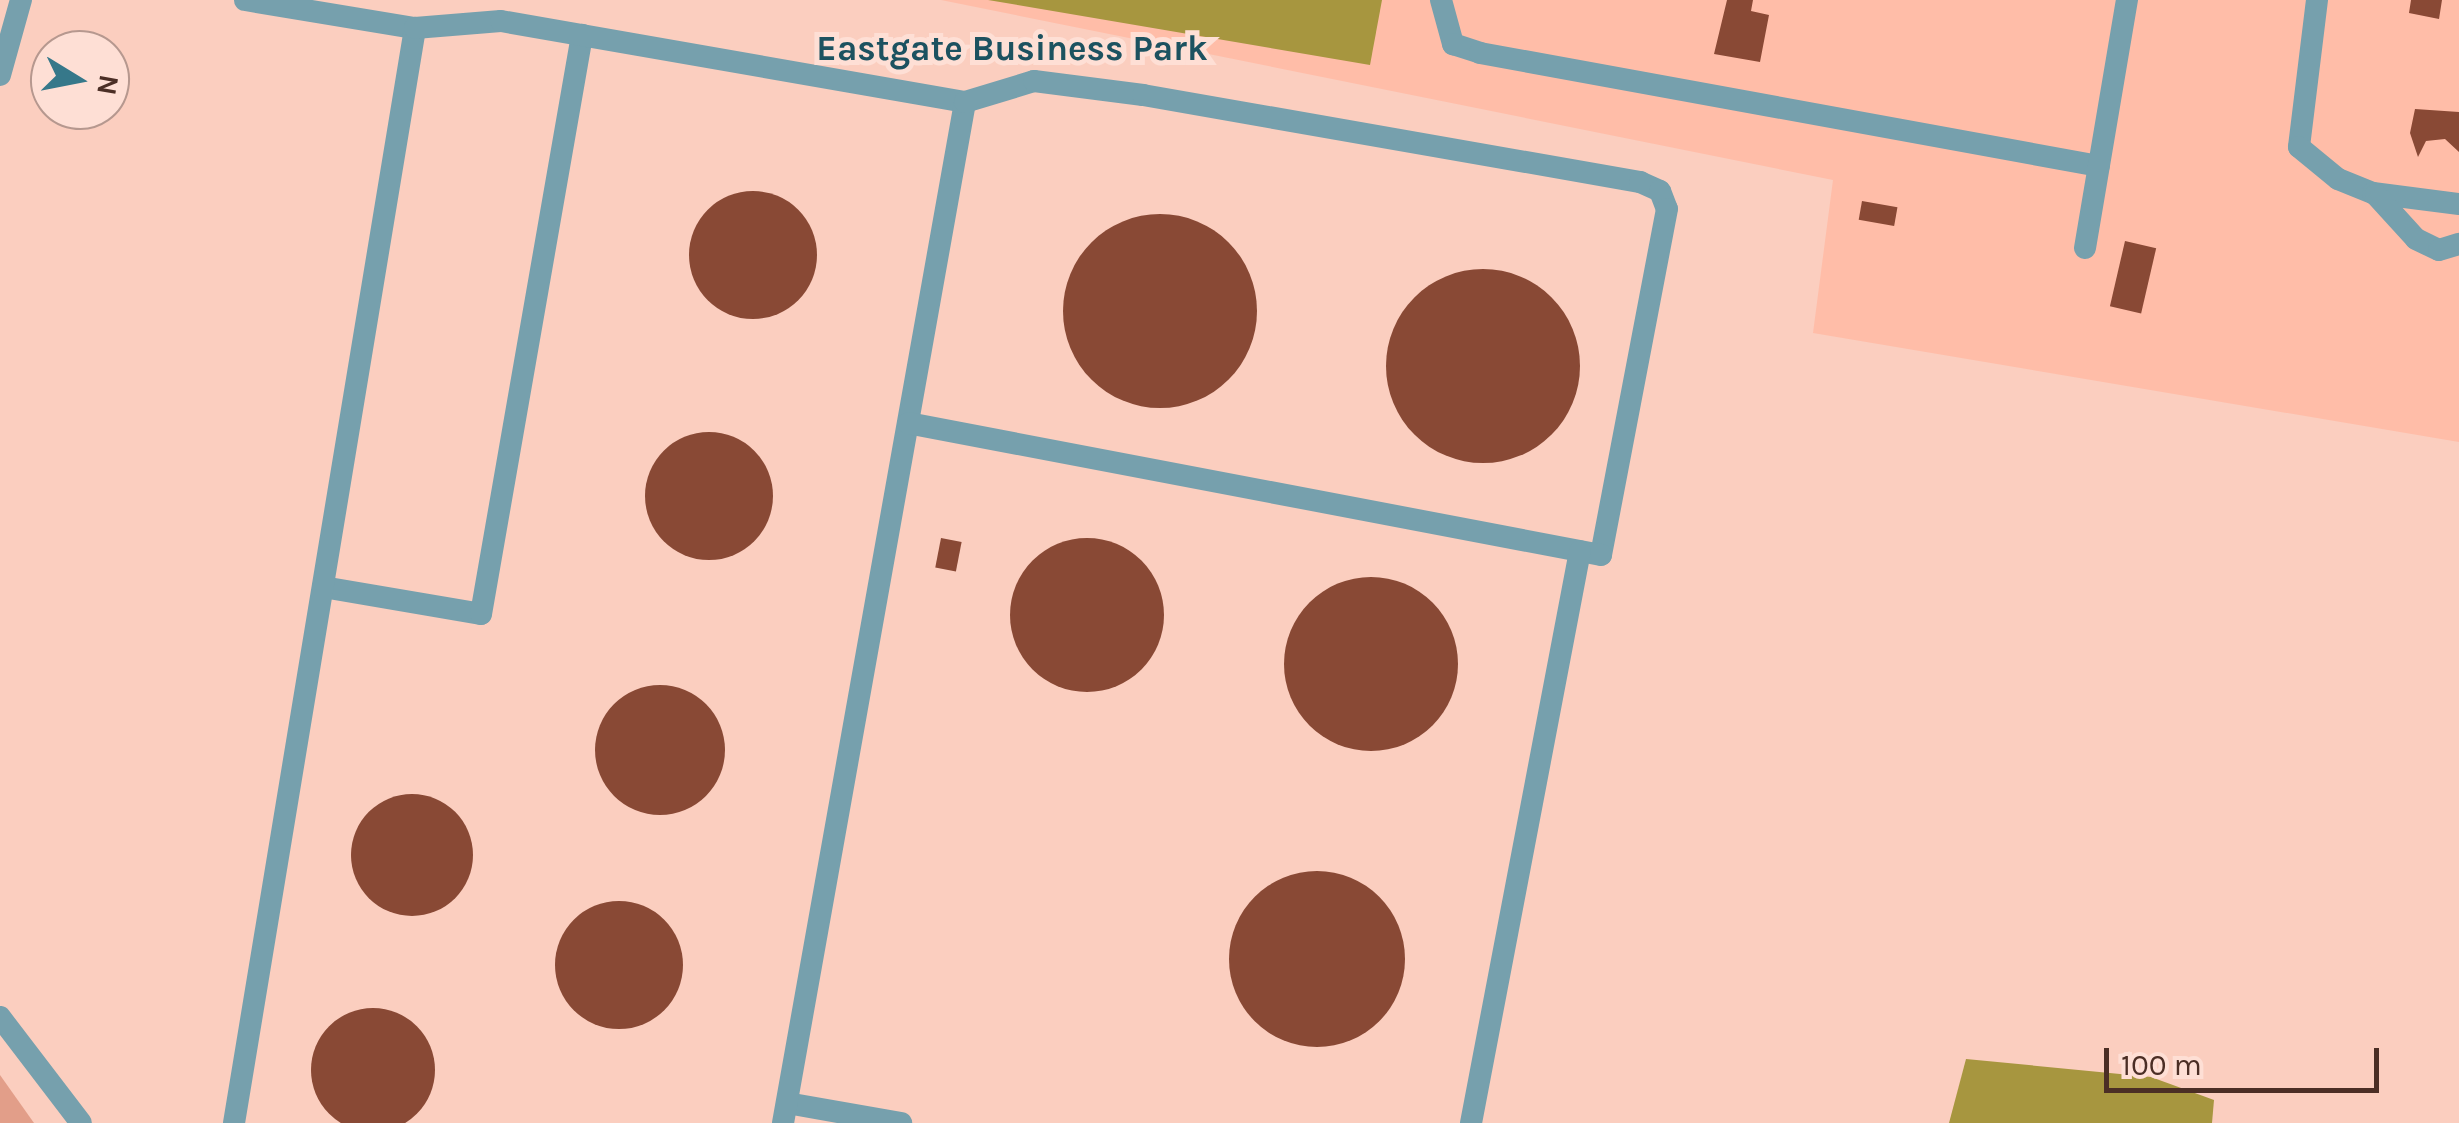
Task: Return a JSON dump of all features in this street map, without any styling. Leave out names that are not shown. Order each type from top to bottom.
[{"type":"lane","points":[[0,76],[21,0]]},
{"type":"lane","points":[[245,0],[415,28],[502,21],[965,102],[1034,81],[1125,92],[1660,190],[1665,233],[1601,556],[908,422]]},
{"type":"lane","points":[[1441,0],[1454,44],[1480,53],[2099,166]]},
{"type":"lane","points":[[2084,248],[2127,0]]},
{"type":"lane","points":[[2317,0],[2299,147],[2338,179],[2373,193],[2459,204]]},
{"type":"lane","points":[[234,1123],[415,28]]},
{"type":"lane","points":[[323,587],[481,614],[582,35]]},
{"type":"lane","points":[[900,1123],[785,1113],[965,102]]},
{"type":"lane","points":[[2373,193],[2416,239],[2439,250],[2459,244]]},
{"type":"lane","points":[[1472,1123],[1580,552]]},
{"type":"lane","points":[[0,1017],[81,1123]]},
{"type":"shaded area","points":[[941,0],[2459,0],[2459,442],[1813,333],[1833,180]]},
{"type":"shaded area","points":[[988,0],[1382,0],[1370,65]]},
{"type":"shaded area","points":[[1966,1059],[2151,1077],[2214,1100],[2212,1123],[1949,1123]]},
{"type":"shaded area","points":[[0,1075],[34,1123],[0,1123]]},
{"type":"building","points":[[1727,0],[1753,0],[1751,11],[1769,15],[1760,62],[1714,54]]},
{"type":"building","points":[[2411,0],[2442,0],[2439,19],[2409,13]]},
{"type":"building","points":[[2415,109],[2459,112],[2459,152],[2445,139],[2426,141],[2418,157],[2410,133]]},
{"type":"building","points":[[753,191],[777,196],[798,210],[812,231],[817,255],[812,279],[798,300],[777,314],[753,319],[729,314],[708,300],[694,279],[689,255],[694,231],[708,210],[729,196]]},
{"type":"building","points":[[1862,201],[1897,207],[1894,226],[1859,220]]},
{"type":"building","points":[[1160,214],[1197,222],[1228,243],[1249,274],[1257,311],[1249,348],[1228,379],[1197,400],[1160,408],[1123,400],[1092,379],[1071,348],[1063,311],[1071,274],[1092,243],[1123,222]]},
{"type":"building","points":[[2125,241],[2156,248],[2141,313],[2110,306]]},
{"type":"building","points":[[1483,269],[1520,276],[1552,297],[1573,329],[1580,366],[1573,403],[1552,435],[1520,456],[1483,463],[1446,456],[1414,435],[1393,403],[1386,366],[1393,329],[1414,297],[1446,276]]},
{"type":"building","points":[[709,432],[733,437],[754,451],[768,472],[773,496],[768,520],[754,541],[733,555],[709,560],[685,555],[664,541],[650,520],[645,496],[650,472],[664,451],[685,437]]},
{"type":"building","points":[[941,538],[962,542],[956,571],[935,567]]},
{"type":"building","points":[[1087,538],[1116,544],[1141,561],[1158,586],[1164,615],[1158,644],[1141,669],[1116,686],[1087,692],[1058,686],[1033,669],[1016,644],[1010,615],[1016,586],[1033,561],[1058,544]]},
{"type":"building","points":[[1371,577],[1404,583],[1433,602],[1452,631],[1458,664],[1452,697],[1433,726],[1404,745],[1371,751],[1338,745],[1309,726],[1290,697],[1284,664],[1290,631],[1309,602],[1338,583]]},
{"type":"building","points":[[660,685],[685,690],[706,704],[720,725],[725,750],[720,775],[706,796],[685,810],[660,815],[635,810],[614,796],[600,775],[595,750],[600,725],[614,704],[635,690]]},
{"type":"building","points":[[412,794],[435,799],[455,812],[468,832],[473,855],[468,878],[455,898],[435,911],[412,916],[389,911],[369,898],[356,878],[351,855],[356,832],[369,812],[389,799]]},
{"type":"building","points":[[1317,871],[1351,877],[1379,897],[1399,925],[1405,959],[1399,993],[1379,1021],[1351,1041],[1317,1047],[1283,1041],[1255,1021],[1235,993],[1229,959],[1235,925],[1255,897],[1283,877]]},
{"type":"building","points":[[619,901],[643,906],[664,920],[678,941],[683,965],[678,989],[664,1010],[643,1024],[619,1029],[595,1024],[574,1010],[560,989],[555,965],[560,941],[574,920],[595,906]]},
{"type":"building","points":[[373,1008],[397,1013],[417,1026],[430,1046],[435,1070],[430,1094],[417,1114],[397,1127],[373,1132],[349,1127],[329,1114],[316,1094],[311,1070],[316,1046],[329,1026],[349,1013]]},
{"type":"district","name":"Eastgate Business Park","points":[[1012,49]]}]
